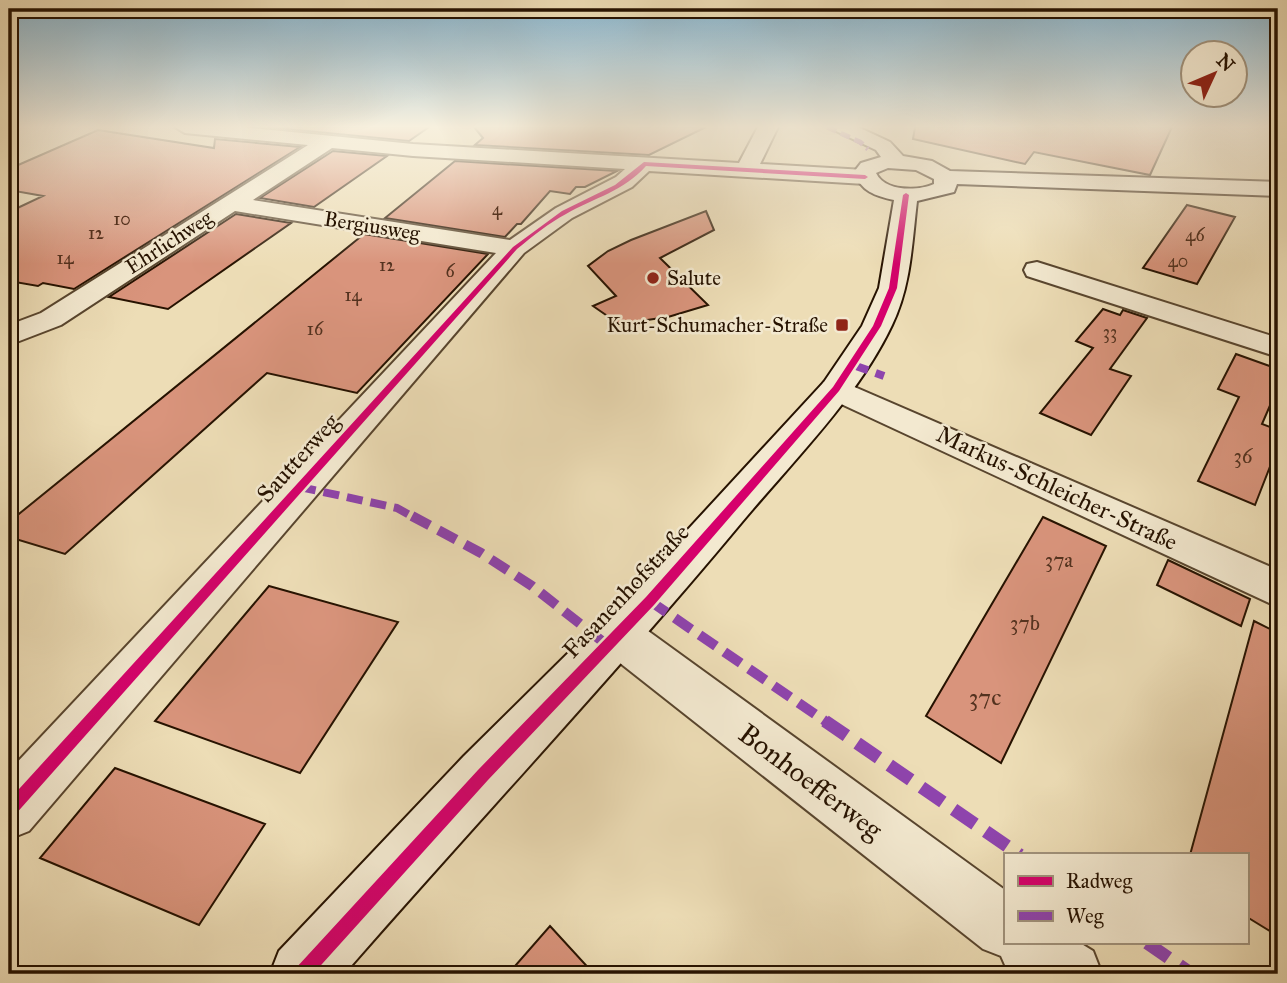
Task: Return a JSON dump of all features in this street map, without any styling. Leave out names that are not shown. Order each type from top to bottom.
[{"type":"street","name":"Ehrlichweg","points":[[9,336],[51,319],[278,173]]},
{"type":"street","name":"Sautterweg","points":[[9,811],[514,248],[564,213],[624,182],[634,173]]},
{"type":"street","points":[[804,173],[865,177],[878,188],[908,173]]},
{"type":"street","points":[[865,177],[867,173]]},
{"type":"street","points":[[886,173],[941,191],[948,182],[946,177]]},
{"type":"street","points":[[898,173],[901,178]]},
{"type":"street","points":[[937,173],[946,177],[1278,189]]},
{"type":"street","name":"Fasanenhofstraße","points":[[302,974],[483,775],[650,601],[835,389],[877,326],[893,288],[901,178]]},
{"type":"street","name":"Bergiusweg","points":[[229,204],[514,248]]},
{"type":"street","points":[[1037,270],[1278,348]]},
{"type":"street","name":"Markus-Schleicher-Straße","points":[[835,389],[1278,589]]},
{"type":"street","name":"Bonhoefferweg","points":[[617,634],[1004,926]]},
{"type":"street","points":[[1028,944],[1070,974]]},
{"type":"building","points":[[9,173],[259,173],[74,289],[43,283],[38,286],[9,281],[9,212],[43,196],[9,190]]},
{"type":"building","points":[[299,173],[363,173],[314,207],[260,198]]},
{"type":"building","points":[[440,173],[613,173],[585,187],[576,187],[570,194],[550,191],[521,224],[517,224],[505,237],[385,218]]},
{"type":"building","points":[[1187,205],[1235,217],[1197,284],[1143,268]]},
{"type":"building","name":"Salute","points":[[706,211],[714,230],[660,258],[708,305],[668,317],[619,324],[593,306],[616,296],[588,266],[608,251],[631,240]]},
{"type":"building","points":[[236,214],[291,223],[168,309],[109,297]]},
{"type":"building","points":[[364,234],[488,254],[357,393],[267,373],[65,554],[9,537],[9,522]]},
{"type":"building","points":[[1103,309],[1120,315],[1123,310],[1147,318],[1110,369],[1131,376],[1091,435],[1040,413],[1093,348],[1076,341]]},
{"type":"building","points":[[1236,354],[1278,369],[1278,387],[1262,424],[1278,430],[1278,446],[1255,505],[1198,481],[1239,397],[1218,389]]},
{"type":"building","points":[[1043,517],[1106,546],[1001,763],[926,716]]},
{"type":"building","points":[[1168,560],[1250,599],[1241,626],[1157,585]]},
{"type":"building","points":[[269,586],[398,622],[300,773],[155,721]]},
{"type":"building","points":[[1254,621],[1278,633],[1278,936],[1248,918],[1248,853],[1191,853]]},
{"type":"building","points":[[115,768],[265,824],[199,925],[40,858]]},
{"type":"building","points":[[550,926],[594,974],[508,974]]},
{"type":"marked path","points":[[853,365],[884,376]]},
{"type":"marked path","points":[[300,487],[397,508],[481,553],[532,586],[607,645]]},
{"type":"marked path","points":[[650,601],[1017,853]]},
{"type":"marked path","points":[[1148,944],[1192,974]]},
{"type":"cycle path","points":[[9,811],[515,248],[564,212],[607,192],[636,173]]},
{"type":"cycle path","points":[[795,173],[865,177]]},
{"type":"cycle path","points":[[302,974],[483,775],[650,601],[836,389],[877,326],[893,288],[906,195]]},
{"type":"place","name":"Salute","points":[[653,278]]},
{"type":"place","name":"Kurt-Schumacher-Straße","points":[[842,325]]}]
